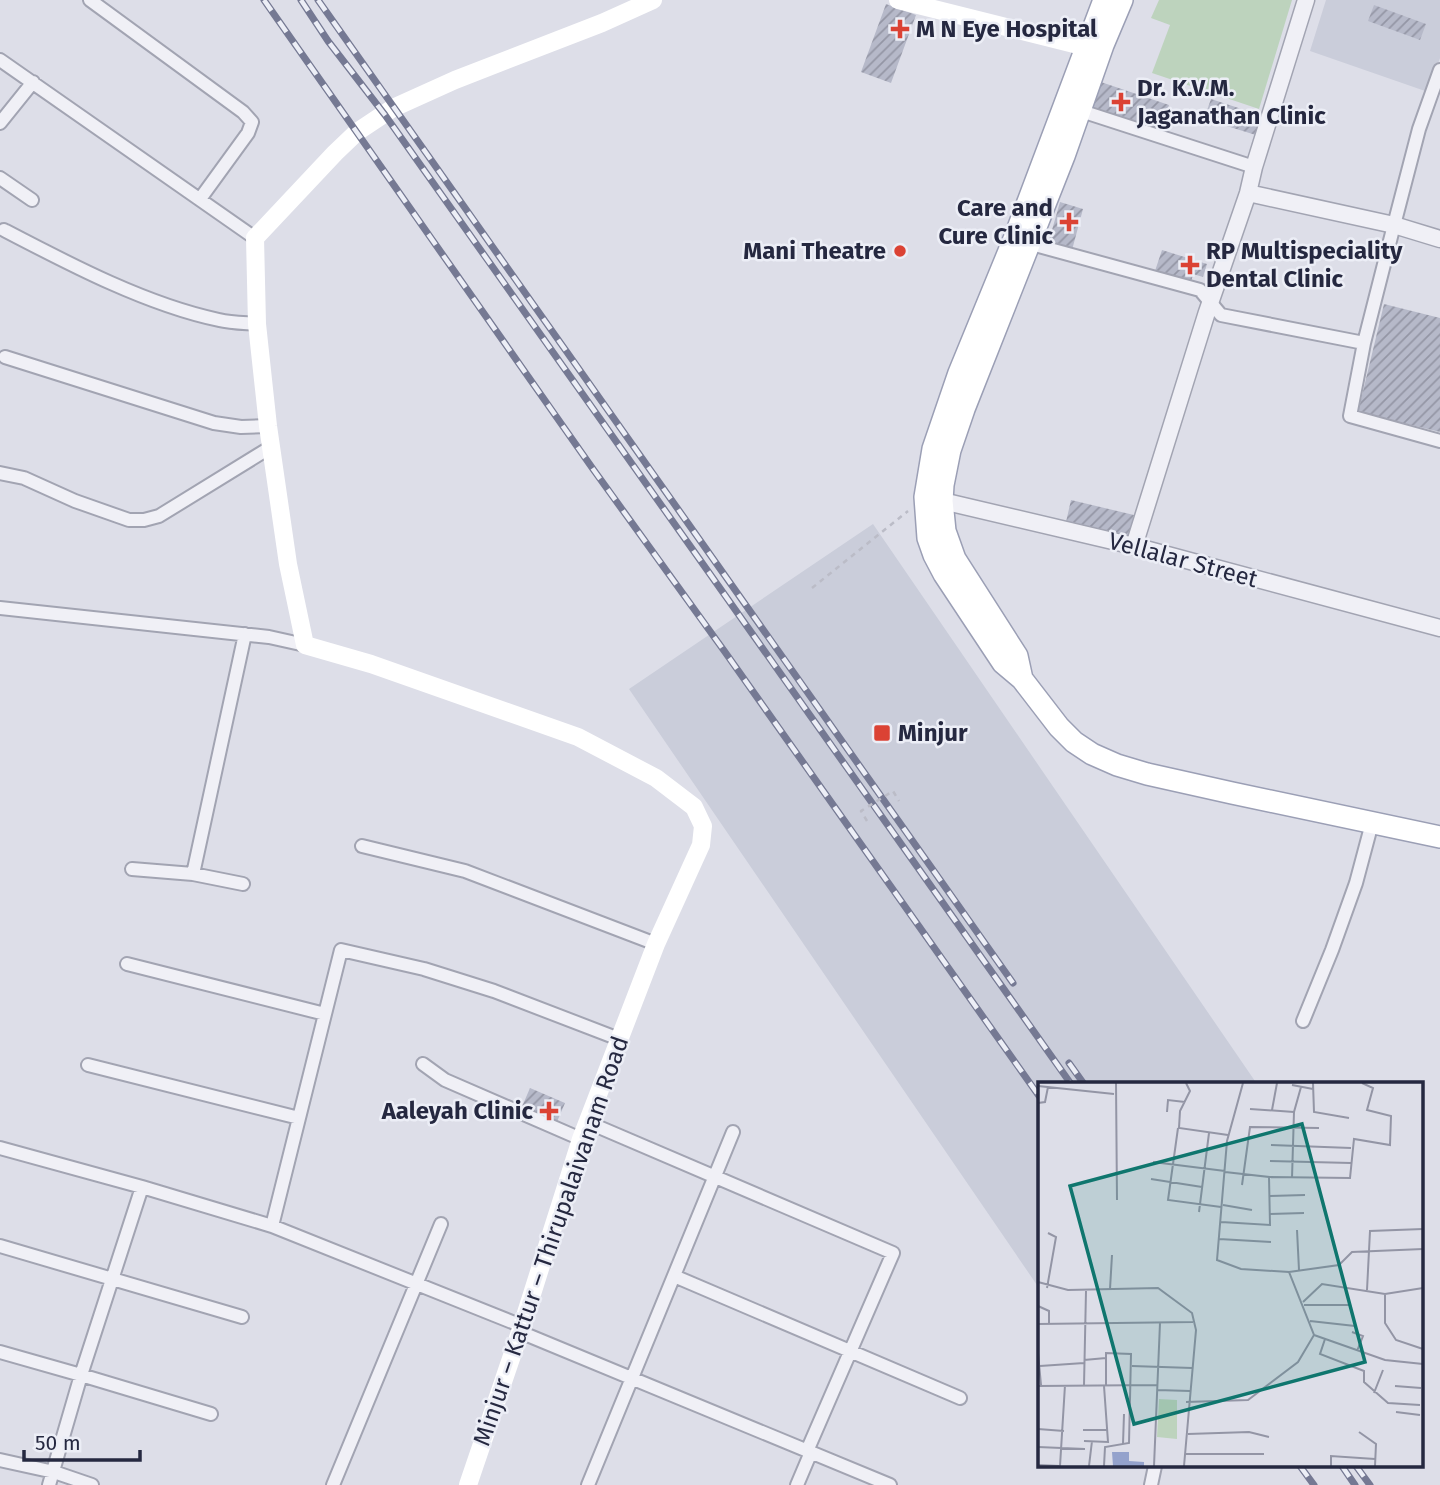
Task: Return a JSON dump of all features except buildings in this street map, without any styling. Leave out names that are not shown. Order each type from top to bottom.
[{"type":"main road","points":[[305,645],[288,565],[268,426],[257,324],[256,238],[357,132],[393,108],[653,0]]},
{"type":"main road","points":[[898,0],[1094,49]]},
{"type":"main road","points":[[1104,0],[1094,49],[1073,108],[1022,241],[959,373],[933,449],[933,499],[928,538],[934,555],[1003,663],[1022,679],[1059,727],[1091,754],[1117,765],[1231,793],[1440,837]]},
{"type":"main road","points":[[1094,49],[1122,0]]},
{"type":"main road","name":"Minjur – Kattur – Thirupalaivanam Road","points":[[305,645],[371,664],[578,737],[656,778],[694,807],[703,826],[701,845],[656,944],[584,1131],[468,1485]]},
{"type":"street","points":[[90,0],[243,112],[252,122],[248,133],[200,199]]},
{"type":"street","points":[[1135,546],[1210,303],[1248,193],[1306,0]]},
{"type":"street","points":[[0,60],[256,238]]},
{"type":"street","points":[[1440,70],[1419,129],[1394,225],[1364,343],[1350,416],[1440,440]]},
{"type":"street","points":[[0,123],[33,82]]},
{"type":"street","points":[[1073,108],[1254,167]]},
{"type":"street","points":[[0,178],[32,200]]},
{"type":"street","points":[[1248,193],[1394,225],[1440,239]]},
{"type":"street","points":[[4,230],[70,264],[183,310],[221,321],[257,324]]},
{"type":"street","points":[[1022,241],[1200,290],[1221,315],[1364,343]]},
{"type":"street","points":[[5,357],[214,424],[268,426]]},
{"type":"street","points":[[0,473],[24,478],[108,514],[129,520],[144,520],[159,516],[271,447]]},
{"type":"street","name":"Vellalar Street","points":[[933,499],[1135,546],[1440,628]]},
{"type":"street","points":[[0,608],[245,634],[305,645]]},
{"type":"street","points":[[193,874],[245,634]]},
{"type":"street","points":[[1303,1021],[1352,894],[1372,823]]},
{"type":"street","points":[[362,846],[464,871],[656,944]]},
{"type":"street","points":[[132,869],[193,874],[243,884]]},
{"type":"street","points":[[272,1226],[341,950],[424,969],[494,991],[619,1039]]},
{"type":"street","points":[[127,964],[325,1014]]},
{"type":"street","points":[[423,1063],[445,1080],[715,1177],[893,1253],[797,1485]]},
{"type":"street","points":[[88,1065],[299,1118]]},
{"type":"street","points":[[588,1485],[733,1132]]},
{"type":"street","points":[[0,1148],[272,1226],[417,1284],[632,1378],[890,1485]]},
{"type":"street","points":[[52,1479],[81,1374],[142,1187]]},
{"type":"street","points":[[333,1485],[441,1224]]},
{"type":"street","points":[[0,1246],[242,1317]]},
{"type":"street","points":[[674,1276],[960,1398]]},
{"type":"street","points":[[0,1352],[211,1414]]},
{"type":"street","points":[[0,1460],[52,1479],[92,1485]]},
{"type":"path","points":[[812,588],[933,499]]},
{"type":"path","points":[[867,821],[861,811],[893,791],[899,801]]},
{"type":"shaded area","points":[[1326,0],[1440,0],[1440,58],[1428,92],[1310,51]]},
{"type":"shaded area","points":[[873,524],[1256,1082],[1038,1082],[1038,1287],[629,689]]},
{"type":"green space","points":[[1159,0],[1292,0],[1259,109],[1152,73],[1170,25],[1151,18]]},
{"type":"railway","points":[[264,0],[593,469],[1038,1095]]},
{"type":"railway","points":[[301,0],[1070,1082]]},
{"type":"railway","points":[[318,0],[1013,983]]},
{"type":"railway","points":[[1069,1063],[1083,1082]]},
{"type":"railway","points":[[1301,1468],[1314,1485]]},
{"type":"railway","points":[[1343,1468],[1355,1485]]},
{"type":"railway","points":[[1357,1468],[1370,1485]]},
{"type":"place","name":"M N Eye Hospital","points":[[900,29]]},
{"type":"place","name":"Dr. K.V.M. Jaganathan Clinic","points":[[1121,102]]},
{"type":"place","name":"Care and Cure Clinic","points":[[1069,222]]},
{"type":"place","name":"Mani Theatre","points":[[900,251]]},
{"type":"place","name":"RP Multispeciality Dental Clinic","points":[[1190,265]]},
{"type":"place","name":"Minjur","points":[[882,733]]},
{"type":"place","name":"Aaleyah Clinic","points":[[549,1111]]}]
